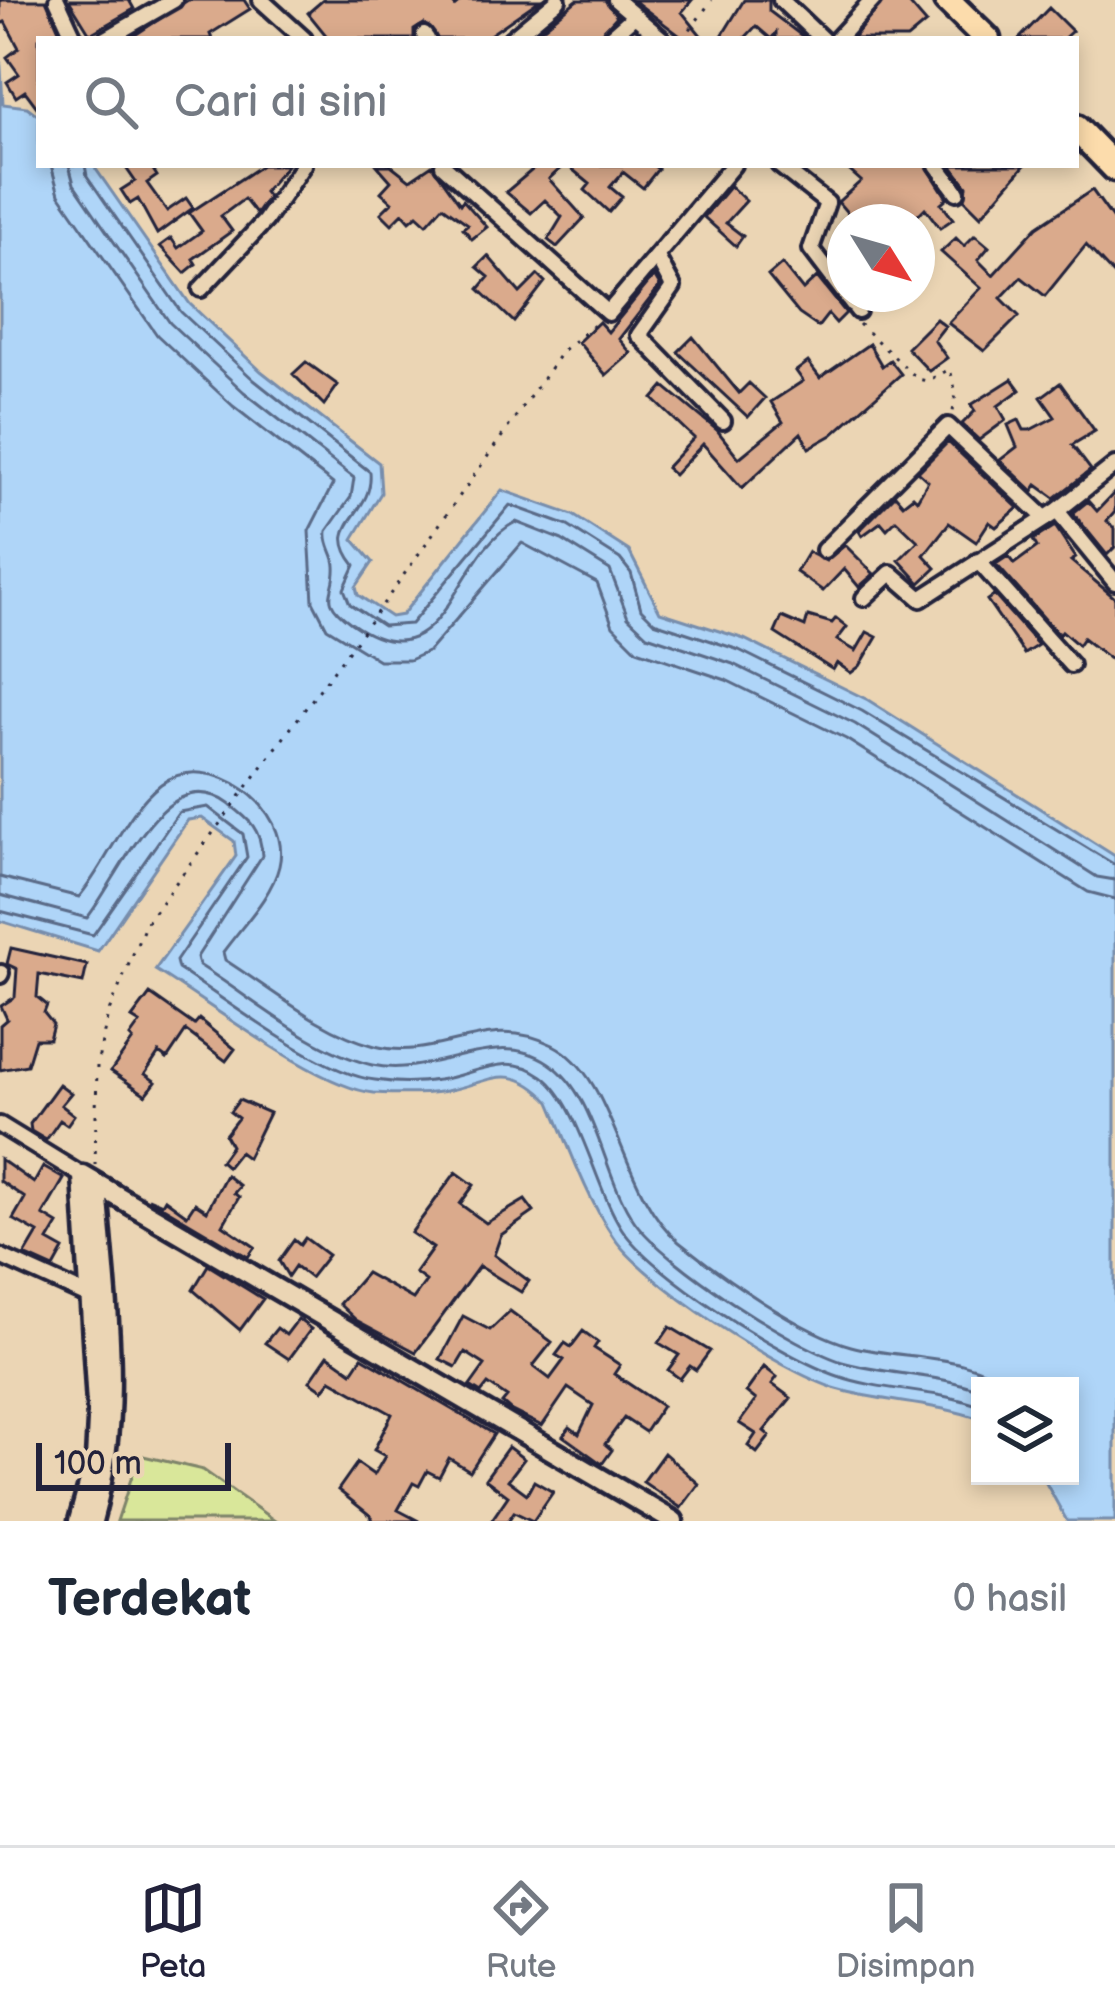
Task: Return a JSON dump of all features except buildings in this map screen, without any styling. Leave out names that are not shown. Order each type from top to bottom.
[{"type":"highway","points":[[928,0],[965,36]]},
{"type":"highway","points":[[947,0],[984,36]]},
{"type":"highway","points":[[1079,131],[1115,168]]},
{"type":"highway","points":[[1079,149],[1115,185]]},
{"type":"street","points":[[57,0],[74,36]]},
{"type":"street","points":[[111,36],[174,0]]},
{"type":"street","points":[[261,0],[301,36]]},
{"type":"street","points":[[513,36],[538,6],[558,0]]},
{"type":"street","points":[[616,0],[658,36]]},
{"type":"street","points":[[781,0],[819,36]]},
{"type":"street","points":[[840,36],[873,0]]},
{"type":"street","points":[[611,36],[632,18]]},
{"type":"street","points":[[201,289],[265,221],[301,168]]},
{"type":"street","points":[[446,168],[608,313],[731,168]]},
{"type":"street","points":[[783,168],[826,203],[812,249],[827,269]]},
{"type":"street","points":[[939,168],[957,192]]},
{"type":"street","points":[[658,259],[673,287],[639,334],[723,421]]},
{"type":"street","points":[[824,550],[948,427],[1050,514],[1115,582]]},
{"type":"street","points":[[864,598],[891,573],[921,599],[1114,467]]},
{"type":"street","points":[[978,561],[1071,665]]},
{"type":"street","points":[[0,1125],[669,1520]]},
{"type":"street","points":[[79,1521],[96,1460],[98,1421],[88,1296],[90,1180]]},
{"type":"street","points":[[90,1180],[113,1419],[109,1460],[92,1521]]},
{"type":"street","points":[[0,1256],[88,1296]]},
{"type":"path","points":[[684,36],[712,0]]},
{"type":"path","points":[[858,312],[862,330],[914,376],[927,381],[945,367],[952,371],[956,393],[948,427]]},
{"type":"path","points":[[90,1180],[98,1065],[108,1015],[146,923],[386,600],[563,350],[608,313]]},
{"type":"green space","points":[[139,1455],[203,1470],[275,1521],[117,1521]]},
{"type":"water","points":[[0,50],[3,104],[27,107],[36,114],[36,168],[95,168],[190,304],[261,371],[379,463],[381,493],[353,539],[373,562],[356,587],[358,595],[391,617],[402,615],[502,490],[573,515],[629,551],[660,612],[744,639],[868,700],[1115,856],[1115,1521],[1067,1521],[1047,1485],[1079,1485],[1079,1377],[971,1377],[971,1416],[855,1394],[813,1380],[716,1324],[628,1254],[594,1203],[550,1102],[535,1088],[509,1077],[424,1094],[351,1088],[263,1042],[155,970],[236,856],[234,841],[202,818],[188,820],[98,951],[0,921]]}]
